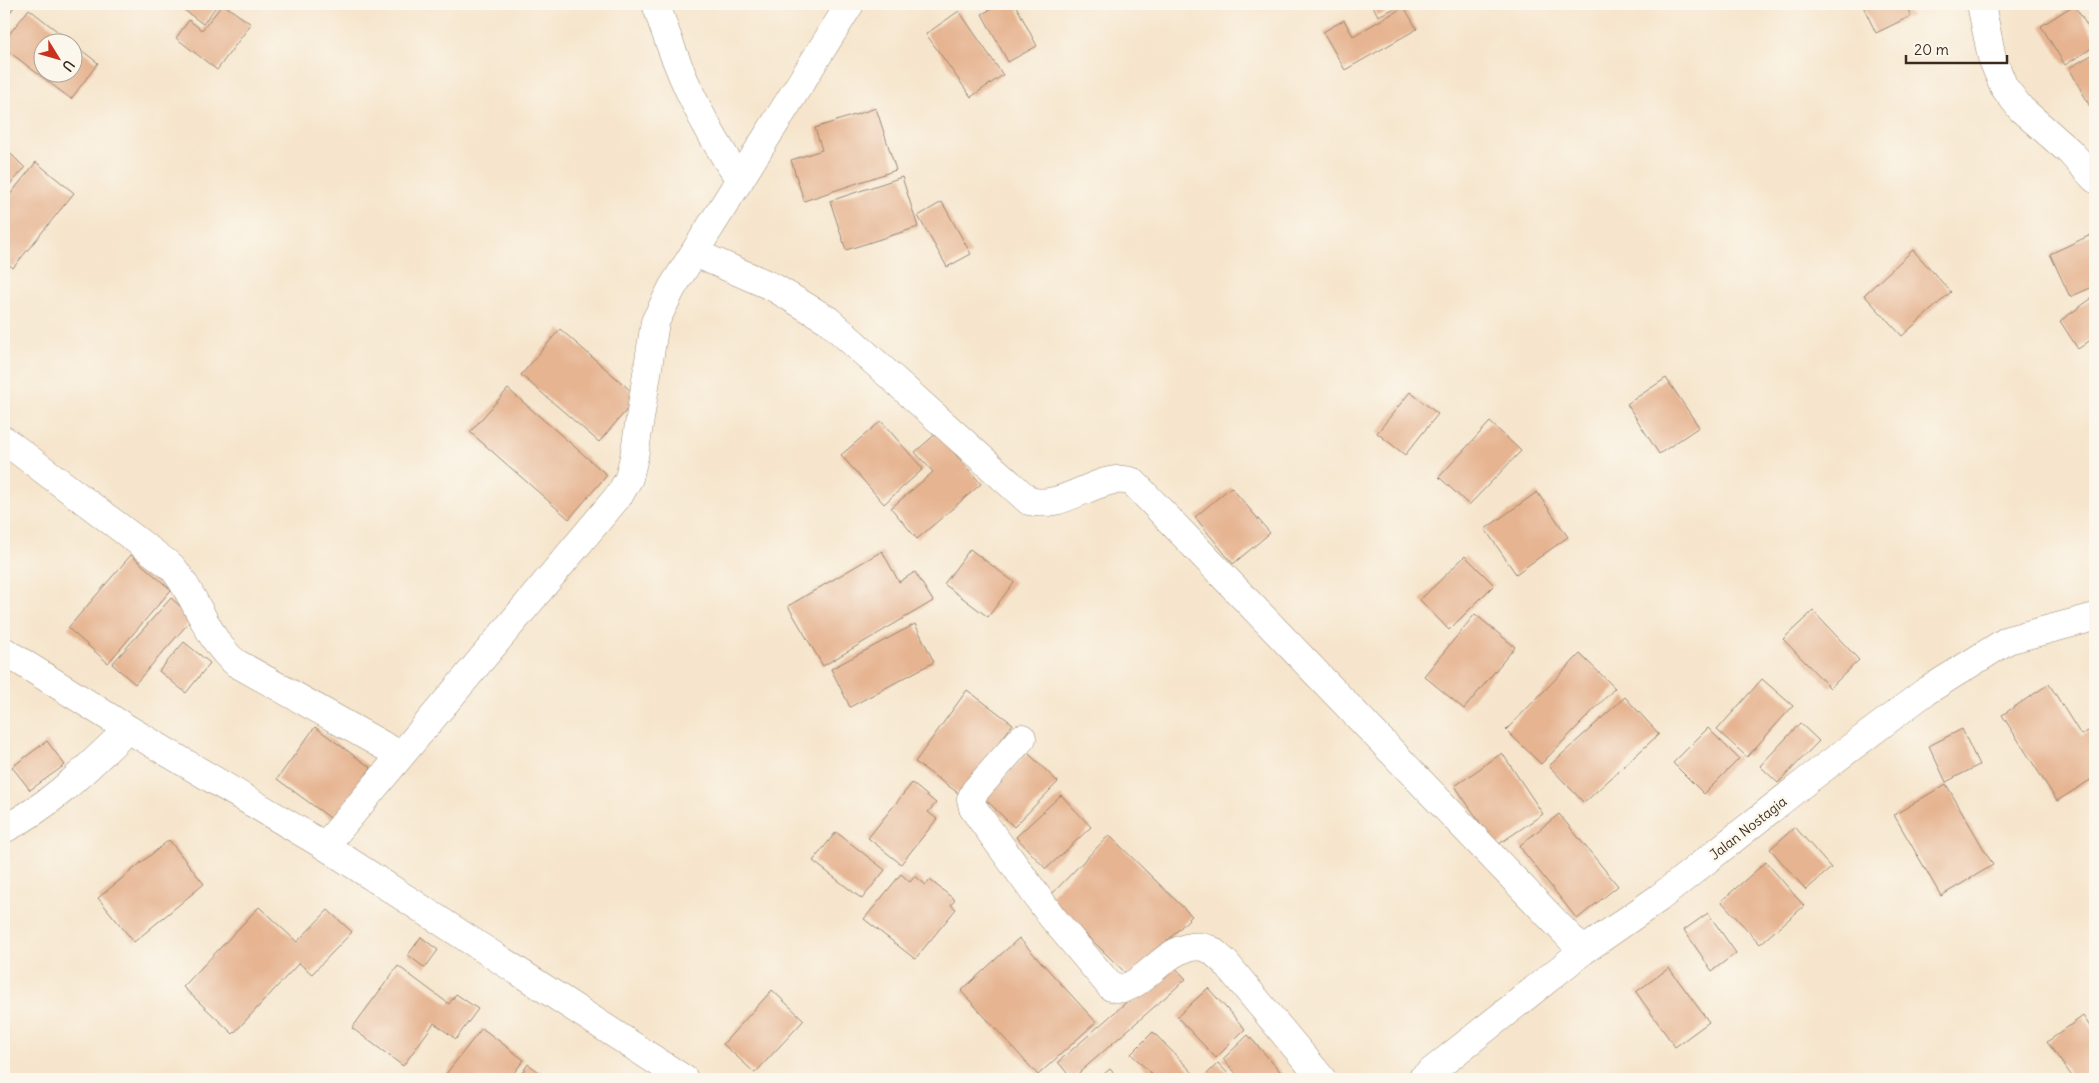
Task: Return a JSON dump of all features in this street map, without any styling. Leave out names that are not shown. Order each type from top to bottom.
[{"type":"street","points":[[656,4],[670,47],[692,102],[714,143],[740,180]]},
{"type":"street","points":[[325,846],[620,494],[629,478],[634,457],[655,322],[672,288],[850,4]]},
{"type":"street","points":[[1981,4],[1992,58],[2004,87],[2021,109],[2069,151],[2095,179]]},
{"type":"street","points":[[695,253],[773,287],[828,320],[1029,501],[1040,504],[1051,503],[1116,480],[1125,479],[1133,482],[1584,951]]},
{"type":"street","points":[[4,440],[172,567],[186,583],[223,652],[236,663],[400,755]]},
{"type":"street","name":"Jalan Nostagia","points":[[1422,1079],[1584,951],[1659,898],[1809,779],[1925,692],[2008,640],[2095,617]]},
{"type":"street","points":[[4,651],[128,730],[325,846],[677,1077]]},
{"type":"street","points":[[4,829],[59,793],[128,730]]},
{"type":"street","points":[[1022,738],[975,791],[971,799],[973,808],[1052,917],[1110,987],[1118,990],[1128,988],[1171,955],[1186,947],[1209,949],[1224,961],[1322,1079]]},
{"type":"building","points":[[4,4],[16,4],[4,21]]},
{"type":"building","points":[[176,4],[218,4],[203,24]]},
{"type":"building","points":[[223,4],[251,24],[217,70],[176,38],[189,20],[202,30]]},
{"type":"building","points":[[1001,4],[1015,4],[1037,46],[1008,62],[982,14]]},
{"type":"building","points":[[1372,4],[1404,4],[1378,16]]},
{"type":"building","points":[[1862,4],[1905,4],[1911,16],[1876,33]]},
{"type":"building","points":[[2074,5],[2095,38],[2095,46],[2065,65],[2041,26]]},
{"type":"building","points":[[1404,7],[1417,29],[1345,70],[1323,32],[1344,20],[1353,36]]},
{"type":"building","points":[[29,9],[58,32],[32,32],[32,69],[4,48],[4,41]]},
{"type":"building","points":[[959,11],[1003,75],[971,97],[926,34]]},
{"type":"building","points":[[82,51],[98,63],[71,99],[49,82],[82,82]]},
{"type":"building","points":[[2095,53],[2095,108],[2092,110],[2069,68]]},
{"type":"building","points":[[876,108],[896,170],[804,201],[791,160],[822,150],[815,128]]},
{"type":"building","points":[[4,147],[25,168],[4,191]]},
{"type":"building","points":[[36,162],[74,193],[13,268],[4,260],[4,202]]},
{"type":"building","points":[[902,177],[918,227],[846,250],[830,201]]},
{"type":"building","points":[[942,202],[971,254],[947,267],[918,216]]},
{"type":"building","points":[[2095,233],[2095,286],[2070,297],[2050,254]]},
{"type":"building","points":[[1913,250],[1951,292],[1902,336],[1864,295]]},
{"type":"building","points":[[2095,296],[2095,337],[2078,349],[2060,321]]},
{"type":"building","points":[[560,329],[638,397],[599,442],[521,375]]},
{"type":"building","points":[[1666,378],[1699,427],[1659,454],[1627,404]]},
{"type":"building","points":[[508,389],[607,475],[569,519],[470,432]]},
{"type":"building","points":[[1410,392],[1438,414],[1405,455],[1377,433]]},
{"type":"building","points":[[881,421],[923,469],[884,504],[841,455]]},
{"type":"building","points":[[1490,422],[1521,451],[1469,505],[1439,477]]},
{"type":"building","points":[[937,433],[981,484],[917,539],[891,508],[933,472],[915,452]]},
{"type":"building","points":[[1231,487],[1270,533],[1233,564],[1195,517]]},
{"type":"building","points":[[1537,492],[1568,537],[1516,574],[1485,529]]},
{"type":"building","points":[[970,549],[1014,582],[988,617],[944,584]]},
{"type":"building","points":[[882,551],[899,582],[915,572],[933,601],[823,666],[788,606]]},
{"type":"building","points":[[131,555],[171,590],[108,663],[68,628]]},
{"type":"building","points":[[1465,556],[1494,585],[1449,630],[1420,600]]},
{"type":"building","points":[[171,598],[193,618],[135,684],[112,664]]},
{"type":"building","points":[[1813,611],[1859,660],[1830,688],[1783,639]]},
{"type":"building","points":[[1475,614],[1515,647],[1464,709],[1424,676]]},
{"type":"building","points":[[915,624],[934,662],[850,707],[831,669]]},
{"type":"building","points":[[184,642],[210,663],[186,693],[159,671]]},
{"type":"building","points":[[1580,654],[1615,688],[1541,764],[1506,730]]},
{"type":"building","points":[[1762,679],[1793,706],[1747,757],[1717,730]]},
{"type":"building","points":[[2049,684],[2081,735],[2090,730],[2095,738],[2095,777],[2057,801],[2002,715]]},
{"type":"building","points":[[967,690],[1013,724],[961,795],[915,762]]},
{"type":"building","points":[[1625,697],[1659,734],[1584,803],[1549,766]]},
{"type":"building","points":[[1800,723],[1819,741],[1778,783],[1760,766]]},
{"type":"building","points":[[315,727],[371,768],[333,820],[277,779]]},
{"type":"building","points":[[1708,728],[1739,759],[1704,794],[1673,763]]},
{"type":"building","points":[[1962,729],[1979,765],[1946,782],[1929,746]]},
{"type":"building","points":[[47,741],[65,765],[30,790],[12,767]]},
{"type":"building","points":[[1028,753],[1058,782],[1014,827],[984,798]]},
{"type":"building","points":[[1502,753],[1543,814],[1496,846],[1455,786]]},
{"type":"building","points":[[912,783],[936,803],[928,812],[937,819],[901,864],[868,838]]},
{"type":"building","points":[[1946,784],[1993,865],[1941,896],[1894,815]]},
{"type":"building","points":[[1061,795],[1091,827],[1046,869],[1016,837]]},
{"type":"building","points":[[1559,814],[1618,886],[1577,919],[1519,846]]},
{"type":"building","points":[[1795,827],[1831,868],[1806,890],[1770,849]]},
{"type":"building","points":[[836,832],[885,870],[862,899],[813,861]]},
{"type":"building","points":[[1109,835],[1192,916],[1131,978],[1048,898]]},
{"type":"building","points":[[169,840],[204,884],[134,942],[98,898]]},
{"type":"building","points":[[1766,862],[1804,906],[1760,944],[1721,901]]},
{"type":"building","points":[[901,874],[910,882],[915,876],[926,885],[930,880],[955,900],[951,905],[956,909],[915,959],[864,919]]},
{"type":"building","points":[[259,907],[297,942],[328,910],[352,932],[312,974],[299,963],[233,1034],[183,987]]},
{"type":"building","points":[[1708,913],[1736,953],[1712,971],[1684,930]]},
{"type":"building","points":[[421,937],[438,950],[425,968],[408,955]]},
{"type":"building","points":[[1019,938],[1096,1022],[1038,1075],[961,991]]},
{"type":"building","points":[[1171,963],[1186,979],[1072,1079],[1058,1062]]},
{"type":"building","points":[[398,966],[449,1004],[456,994],[478,1009],[456,1039],[434,1023],[403,1066],[352,1028]]},
{"type":"building","points":[[1669,968],[1709,1022],[1675,1047],[1636,992]]},
{"type":"building","points":[[1208,988],[1245,1029],[1216,1058],[1177,1017]]},
{"type":"building","points":[[772,990],[804,1020],[755,1073],[723,1044]]},
{"type":"building","points":[[2083,1016],[2095,1034],[2095,1071],[2084,1079],[2074,1079],[2047,1042]]},
{"type":"building","points":[[482,1028],[524,1060],[509,1079],[442,1079]]},
{"type":"building","points":[[1153,1032],[1196,1076],[1193,1079],[1157,1079],[1131,1054]]},
{"type":"building","points":[[1248,1035],[1286,1078],[1241,1079],[1223,1059]]},
{"type":"building","points":[[1218,1063],[1233,1079],[1202,1079]]},
{"type":"building","points":[[528,1064],[549,1079],[518,1079]]},
{"type":"building","points":[[1110,1069],[1119,1079],[1098,1079]]}]
